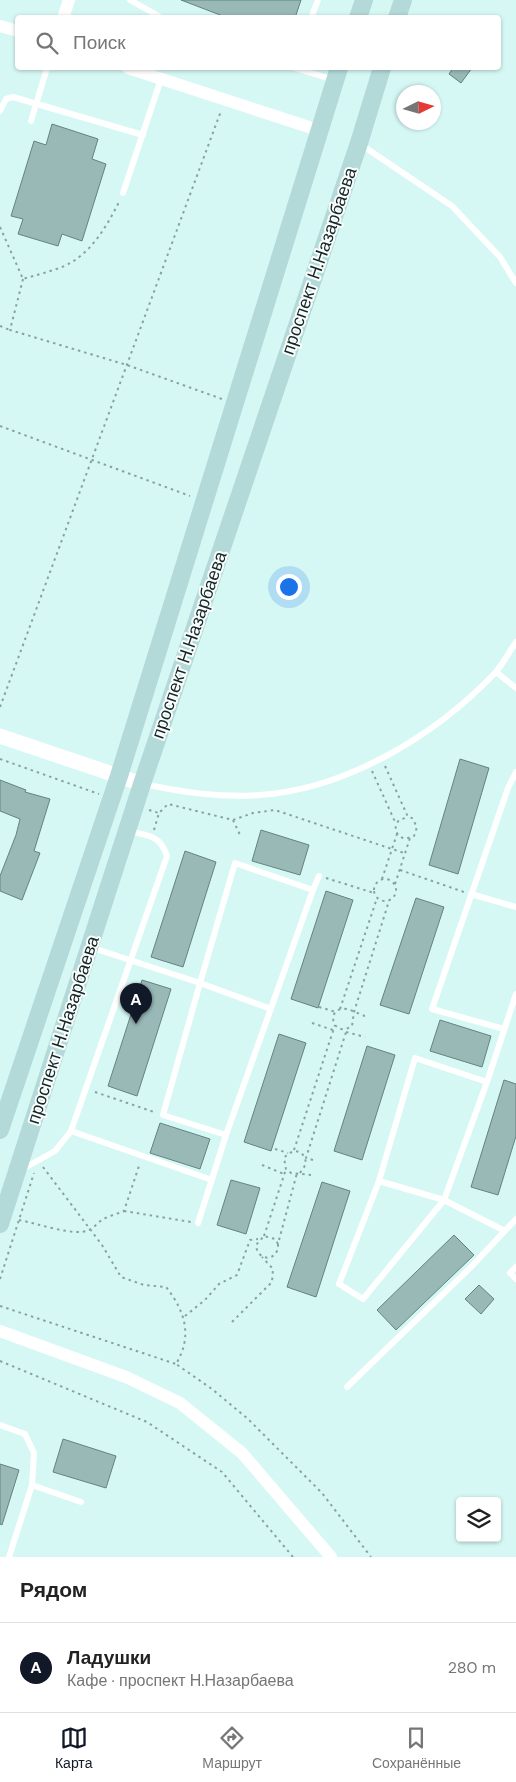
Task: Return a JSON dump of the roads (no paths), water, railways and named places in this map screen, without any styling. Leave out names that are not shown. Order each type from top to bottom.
[{"type":"main road","points":[[359,15],[364,0]]},
{"type":"main road","points":[[398,15],[402,0]]},
{"type":"main road","name":"проспект Н.Назарбаева","points":[[0,1224],[142,784],[359,143],[381,70]]},
{"type":"main road","name":"проспект Н.Назарбаева","points":[[0,1129],[119,776],[318,130],[337,74]]},
{"type":"street","points":[[64,15],[69,0]]},
{"type":"street","points":[[0,26],[15,31]]},
{"type":"street","points":[[134,70],[318,130]]},
{"type":"street","points":[[0,736],[142,784]]},
{"type":"street","points":[[0,1330],[126,1377],[180,1403],[242,1453],[332,1557]]},
{"type":"lane","points":[[130,0],[157,15]]},
{"type":"lane","points":[[311,15],[318,0]]},
{"type":"lane","points":[[31,121],[46,70]]},
{"type":"lane","points":[[312,70],[337,74]]},
{"type":"lane","points":[[123,194],[161,79]]},
{"type":"lane","points":[[0,111],[6,99],[13,96],[143,135]]},
{"type":"lane","points":[[359,143],[452,206],[500,257],[516,283]]},
{"type":"lane","points":[[142,784],[217,796],[262,795],[321,784],[382,759],[430,729],[496,672],[516,642]]},
{"type":"lane","points":[[496,672],[516,688]]},
{"type":"lane","points":[[504,1029],[432,1009],[470,894],[508,788],[516,772]]},
{"type":"lane","points":[[18,1172],[55,1152],[71,1131],[167,856],[163,844],[152,837],[127,831]]},
{"type":"lane","points":[[226,1135],[163,1115],[235,863],[313,890]]},
{"type":"lane","points":[[198,1223],[226,1135],[319,876]]},
{"type":"lane","points":[[470,894],[516,906]]},
{"type":"lane","points":[[89,946],[200,983],[271,1010]]},
{"type":"lane","points":[[487,1082],[414,1058],[379,1181],[339,1284],[363,1299],[444,1200],[487,1082],[516,994]]},
{"type":"lane","points":[[71,1131],[212,1180]]},
{"type":"lane","points":[[379,1181],[444,1200],[505,1231]]},
{"type":"lane","points":[[347,1387],[471,1267],[516,1219]]},
{"type":"lane","points":[[516,1267],[510,1274],[516,1279]]},
{"type":"lane","points":[[0,1425],[26,1434],[34,1454],[32,1485],[9,1557]]},
{"type":"lane","points":[[32,1485],[81,1502]]},
{"type":"place","name":"Ладушки","points":[[136,1024]]}]
